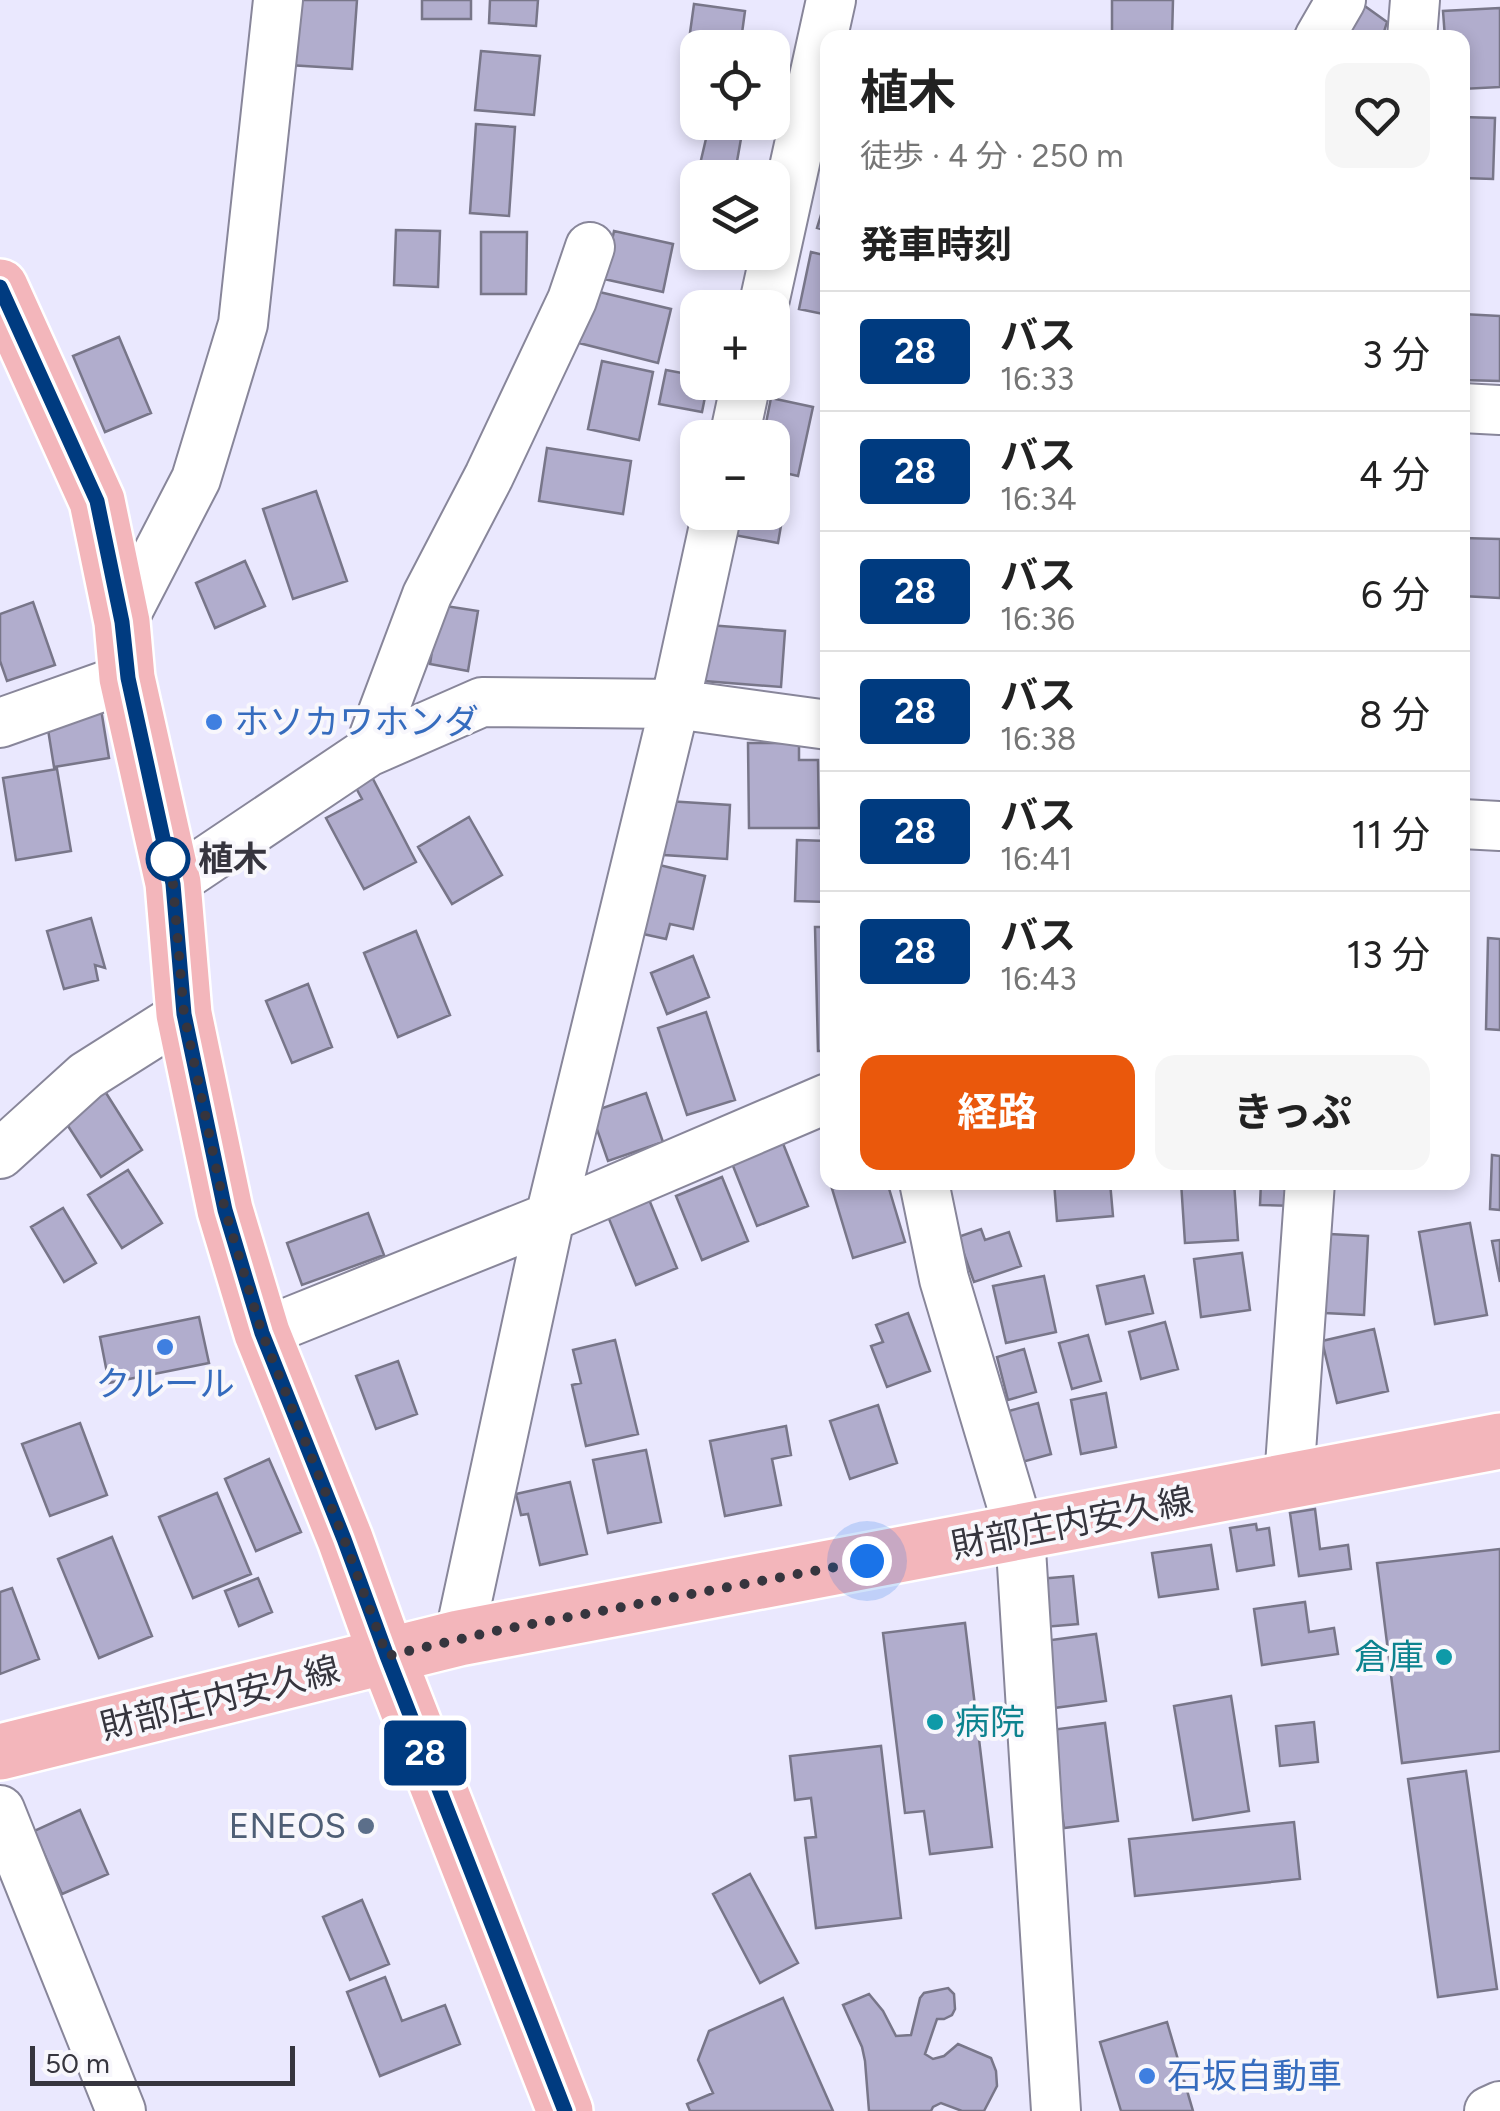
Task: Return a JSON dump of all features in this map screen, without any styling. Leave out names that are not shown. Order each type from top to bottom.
[{"type":"main road","points":[[0,287],[97,501],[122,622],[128,678],[173,884],[184,1014],[225,1210],[262,1333],[565,2111]]},
{"type":"main road","name":"財部庄内安久線","points":[[0,1752],[459,1638],[1500,1442]]},
{"type":"street","points":[[122,622],[196,479],[243,324],[278,0]]},
{"type":"street","points":[[824,30],[831,0]]},
{"type":"street","points":[[1323,30],[1341,0]]},
{"type":"street","points":[[1413,30],[1415,0]]},
{"type":"street","points":[[767,290],[820,50]]},
{"type":"street","points":[[368,752],[427,595],[564,318],[590,247]]},
{"type":"street","points":[[1470,408],[1500,410]]},
{"type":"street","points":[[459,1638],[550,1217],[675,704],[713,530]]},
{"type":"street","points":[[0,723],[128,678]]},
{"type":"street","points":[[173,884],[368,752],[482,702],[675,704],[820,724]]},
{"type":"street","points":[[1470,824],[1500,826]]},
{"type":"street","points":[[0,1154],[86,1076],[184,1014]]},
{"type":"street","points":[[262,1333],[550,1217],[820,1101]]},
{"type":"street","points":[[926,1190],[944,1279],[1020,1533],[1056,2111]]},
{"type":"street","points":[[1289,1480],[1309,1190]]},
{"type":"street","points":[[0,1810],[121,2111]]},
{"type":"street","points":[[1490,2111],[1500,2106]]},
{"type":"building","points":[[294,0],[357,0],[352,69],[289,65]]},
{"type":"building","points":[[422,0],[471,0],[471,19],[422,19]]},
{"type":"building","points":[[490,0],[538,0],[536,26],[489,23]]},
{"type":"building","points":[[1112,0],[1173,0],[1172,30],[1112,30]]},
{"type":"building","points":[[694,4],[745,11],[742,30],[690,30]]},
{"type":"building","points":[[1362,4],[1387,22],[1384,30],[1344,30]]},
{"type":"building","points":[[1500,8],[1500,87],[1470,89],[1470,30],[1444,30],[1443,11]]},
{"type":"building","points":[[481,51],[540,56],[534,115],[475,110]]},
{"type":"building","points":[[1470,117],[1495,118],[1493,179],[1470,178]]},
{"type":"building","points":[[476,124],[515,127],[509,216],[470,213]]},
{"type":"building","points":[[706,140],[741,140],[737,160],[701,160]]},
{"type":"building","points":[[396,230],[440,231],[438,287],[394,285]]},
{"type":"building","points":[[614,231],[673,244],[663,292],[604,279]]},
{"type":"building","points":[[481,232],[527,232],[526,294],[481,294]]},
{"type":"building","points":[[811,252],[820,254],[820,313],[799,309]]},
{"type":"building","points":[[591,290],[671,309],[658,363],[579,343]]},
{"type":"building","points":[[1470,314],[1500,316],[1500,381],[1470,380]]},
{"type":"building","points":[[119,337],[151,413],[105,432],[73,356]]},
{"type":"building","points":[[602,361],[653,372],[639,440],[588,429]]},
{"type":"building","points":[[666,370],[680,373],[680,400],[704,400],[702,412],[659,404]]},
{"type":"building","points":[[771,400],[813,407],[798,476],[790,474],[790,420],[767,420]]},
{"type":"building","points":[[547,448],[631,461],[623,514],[539,501]]},
{"type":"building","points":[[316,491],[347,581],[293,599],[263,509]]},
{"type":"building","points":[[718,530],[780,530],[778,543]]},
{"type":"building","points":[[1470,538],[1500,539],[1500,598],[1470,596]]},
{"type":"building","points":[[245,561],[265,606],[215,628],[196,583]]},
{"type":"building","points":[[33,602],[55,665],[7,681],[0,661],[0,614]]},
{"type":"building","points":[[439,605],[478,611],[468,671],[430,664]]},
{"type":"building","points":[[708,625],[785,631],[781,687],[704,681]]},
{"type":"building","points":[[101,709],[109,758],[54,767],[46,717]]},
{"type":"building","points":[[748,743],[799,743],[799,760],[818,760],[819,828],[749,828]]},
{"type":"building","points":[[57,769],[71,851],[16,860],[3,778]]},
{"type":"building","points":[[372,777],[416,862],[364,889],[326,818],[362,799],[355,786]]},
{"type":"building","points":[[667,801],[730,805],[727,859],[664,855]]},
{"type":"building","points":[[469,817],[502,875],[452,904],[418,847]]},
{"type":"building","points":[[797,840],[820,841],[820,902],[795,901]]},
{"type":"building","points":[[651,863],[705,876],[693,929],[670,924],[666,939],[634,932]]},
{"type":"building","points":[[91,918],[105,968],[95,965],[98,980],[64,989],[47,931]]},
{"type":"building","points":[[815,927],[820,927],[818,1051]]},
{"type":"building","points":[[416,931],[450,1015],[398,1037],[364,953]]},
{"type":"building","points":[[1488,938],[1500,939],[1500,1030],[1486,1029]]},
{"type":"building","points":[[693,956],[709,997],[667,1014],[651,973]]},
{"type":"building","points":[[308,984],[332,1047],[292,1063],[266,1001]]},
{"type":"building","points":[[706,1012],[735,1100],[687,1115],[658,1028]]},
{"type":"building","points":[[101,1085],[142,1150],[101,1177],[59,1112]]},
{"type":"building","points":[[646,1093],[663,1142],[608,1161],[591,1112]]},
{"type":"building","points":[[778,1131],[808,1206],[757,1226],[727,1151]]},
{"type":"building","points":[[1492,1155],[1500,1156],[1500,1210],[1490,1209]]},
{"type":"building","points":[[128,1170],[162,1223],[122,1248],[88,1195]]},
{"type":"building","points":[[722,1177],[748,1241],[702,1260],[676,1196]]},
{"type":"building","points":[[832,1190],[889,1190],[905,1242],[853,1258]]},
{"type":"building","points":[[1055,1190],[1111,1190],[1113,1216],[1057,1221]]},
{"type":"building","points":[[1182,1190],[1235,1190],[1238,1240],[1185,1243]]},
{"type":"building","points":[[1261,1190],[1297,1190],[1296,1206],[1260,1205]]},
{"type":"building","points":[[648,1197],[677,1268],[636,1285],[607,1214]]},
{"type":"building","points":[[63,1208],[96,1263],[64,1282],[31,1227]]},
{"type":"building","points":[[368,1213],[384,1255],[302,1285],[287,1243]]},
{"type":"building","points":[[1470,1223],[1487,1315],[1435,1324],[1419,1232]]},
{"type":"building","points":[[981,1229],[985,1240],[1009,1232],[1021,1266],[974,1282],[958,1237]]},
{"type":"building","points":[[1329,1234],[1368,1236],[1364,1315],[1325,1313]]},
{"type":"building","points":[[1500,1240],[1500,1282],[1492,1241]]},
{"type":"building","points":[[1242,1253],[1250,1310],[1201,1317],[1194,1259]]},
{"type":"building","points":[[1044,1276],[1056,1332],[1006,1343],[993,1286]]},
{"type":"building","points":[[1144,1276],[1153,1313],[1106,1324],[1097,1286]]},
{"type":"building","points":[[908,1313],[930,1371],[887,1387],[871,1346],[883,1342],[876,1325]]},
{"type":"building","points":[[199,1317],[209,1363],[109,1383],[100,1337]]},
{"type":"building","points":[[1165,1322],[1178,1369],[1141,1379],[1129,1332]]},
{"type":"building","points":[[1374,1329],[1388,1391],[1337,1403],[1322,1341]]},
{"type":"building","points":[[1088,1335],[1101,1381],[1072,1389],[1059,1343]]},
{"type":"building","points":[[615,1340],[638,1434],[586,1446],[572,1385],[581,1383],[573,1350]]},
{"type":"building","points":[[1024,1349],[1036,1392],[1008,1400],[997,1357]]},
{"type":"building","points":[[398,1361],[417,1414],[376,1429],[356,1376]]},
{"type":"building","points":[[1106,1393],[1116,1447],[1081,1454],[1071,1400]]},
{"type":"building","points":[[1038,1403],[1051,1454],[1022,1462],[1009,1411]]},
{"type":"building","points":[[878,1405],[897,1463],[850,1479],[830,1421]]},
{"type":"building","points":[[80,1423],[107,1495],[50,1516],[22,1444]]},
{"type":"building","points":[[786,1426],[791,1455],[772,1459],[781,1505],[725,1516],[710,1441]]},
{"type":"building","points":[[646,1450],[661,1522],[608,1533],[593,1460]]},
{"type":"building","points":[[269,1459],[301,1532],[256,1551],[225,1479]]},
{"type":"building","points":[[570,1482],[587,1554],[540,1565],[528,1514],[521,1515],[516,1494]]},
{"type":"building","points":[[217,1493],[251,1574],[193,1598],[159,1517]]},
{"type":"building","points":[[1315,1509],[1320,1549],[1348,1545],[1351,1569],[1299,1576],[1290,1513]]},
{"type":"building","points":[[1256,1524],[1257,1530],[1269,1528],[1274,1565],[1237,1571],[1230,1528]]},
{"type":"building","points":[[112,1537],[152,1636],[99,1658],[58,1559]]},
{"type":"building","points":[[1211,1545],[1218,1589],[1159,1597],[1152,1553]]},
{"type":"building","name":"倉庫","points":[[1500,1549],[1500,1751],[1402,1763],[1377,1563]]},
{"type":"building","points":[[1073,1576],[1078,1624],[1044,1627],[1039,1579]]},
{"type":"building","points":[[258,1578],[272,1612],[239,1626],[225,1591]]},
{"type":"building","points":[[12,1588],[39,1659],[0,1674],[0,1592]]},
{"type":"building","points":[[1305,1602],[1309,1632],[1334,1628],[1338,1654],[1262,1665],[1254,1609]]},
{"type":"building","name":"病院","points":[[965,1623],[992,1847],[930,1854],[924,1811],[905,1813],[883,1633]]},
{"type":"building","points":[[1096,1634],[1106,1701],[1054,1708],[1044,1641]]},
{"type":"building","points":[[1231,1696],[1249,1811],[1193,1820],[1174,1706]]},
{"type":"building","points":[[1314,1722],[1318,1762],[1280,1766],[1276,1726]]},
{"type":"building","points":[[1105,1723],[1118,1821],[1064,1828],[1051,1730]]},
{"type":"building","points":[[881,1746],[901,1918],[816,1928],[805,1838],[816,1837],[811,1798],[795,1800],[790,1756]]},
{"type":"building","points":[[1466,1771],[1497,1989],[1438,1997],[1408,1779]]},
{"type":"building","points":[[80,1810],[108,1874],[62,1894],[34,1831]]},
{"type":"building","points":[[1294,1822],[1300,1879],[1135,1896],[1129,1839]]},
{"type":"building","points":[[750,1874],[798,1963],[760,1983],[713,1894]]},
{"type":"building","points":[[362,1900],[389,1964],[350,1980],[323,1917]]},
{"type":"building","points":[[385,1977],[402,2021],[445,2005],[460,2044],[380,2076],[347,1992]]},
{"type":"building","points":[[948,1988],[954,1994],[955,2009],[952,2015],[937,2019],[925,2054],[933,2059],[944,2056],[958,2044],[991,2058],[997,2086],[984,2111],[962,2111],[941,2103],[931,2111],[869,2111],[862,2047],[843,2005],[869,1994],[896,2036],[911,2035],[920,1998],[924,1993]]},
{"type":"building","points":[[783,1998],[833,2111],[690,2111],[687,2104],[713,2093],[698,2060],[709,2031]]},
{"type":"building","name":"石坂自動車","points":[[1167,2022],[1193,2111],[1121,2111],[1100,2042]]},
{"type":"bus line","name":"28","points":[[0,287],[97,501],[122,622],[128,678],[173,884],[184,1014],[225,1210],[262,1333],[565,2111]]},
{"type":"place","name":"ホソカワホンダ","points":[[214,722]]},
{"type":"place","name":"植木","points":[[168,859]]},
{"type":"place","name":"クルール","points":[[165,1347]]},
{"type":"place","name":"倉庫","points":[[1444,1657]]},
{"type":"place","name":"病院","points":[[935,1722]]},
{"type":"place","name":"ENEOS","points":[[366,1826]]},
{"type":"place","name":"石坂自動車","points":[[1147,2076]]},
{"type":"route","points":[[168,859],[167,854],[184,1014],[225,1210],[262,1333],[387,1656],[459,1638],[867,1561]]}]
